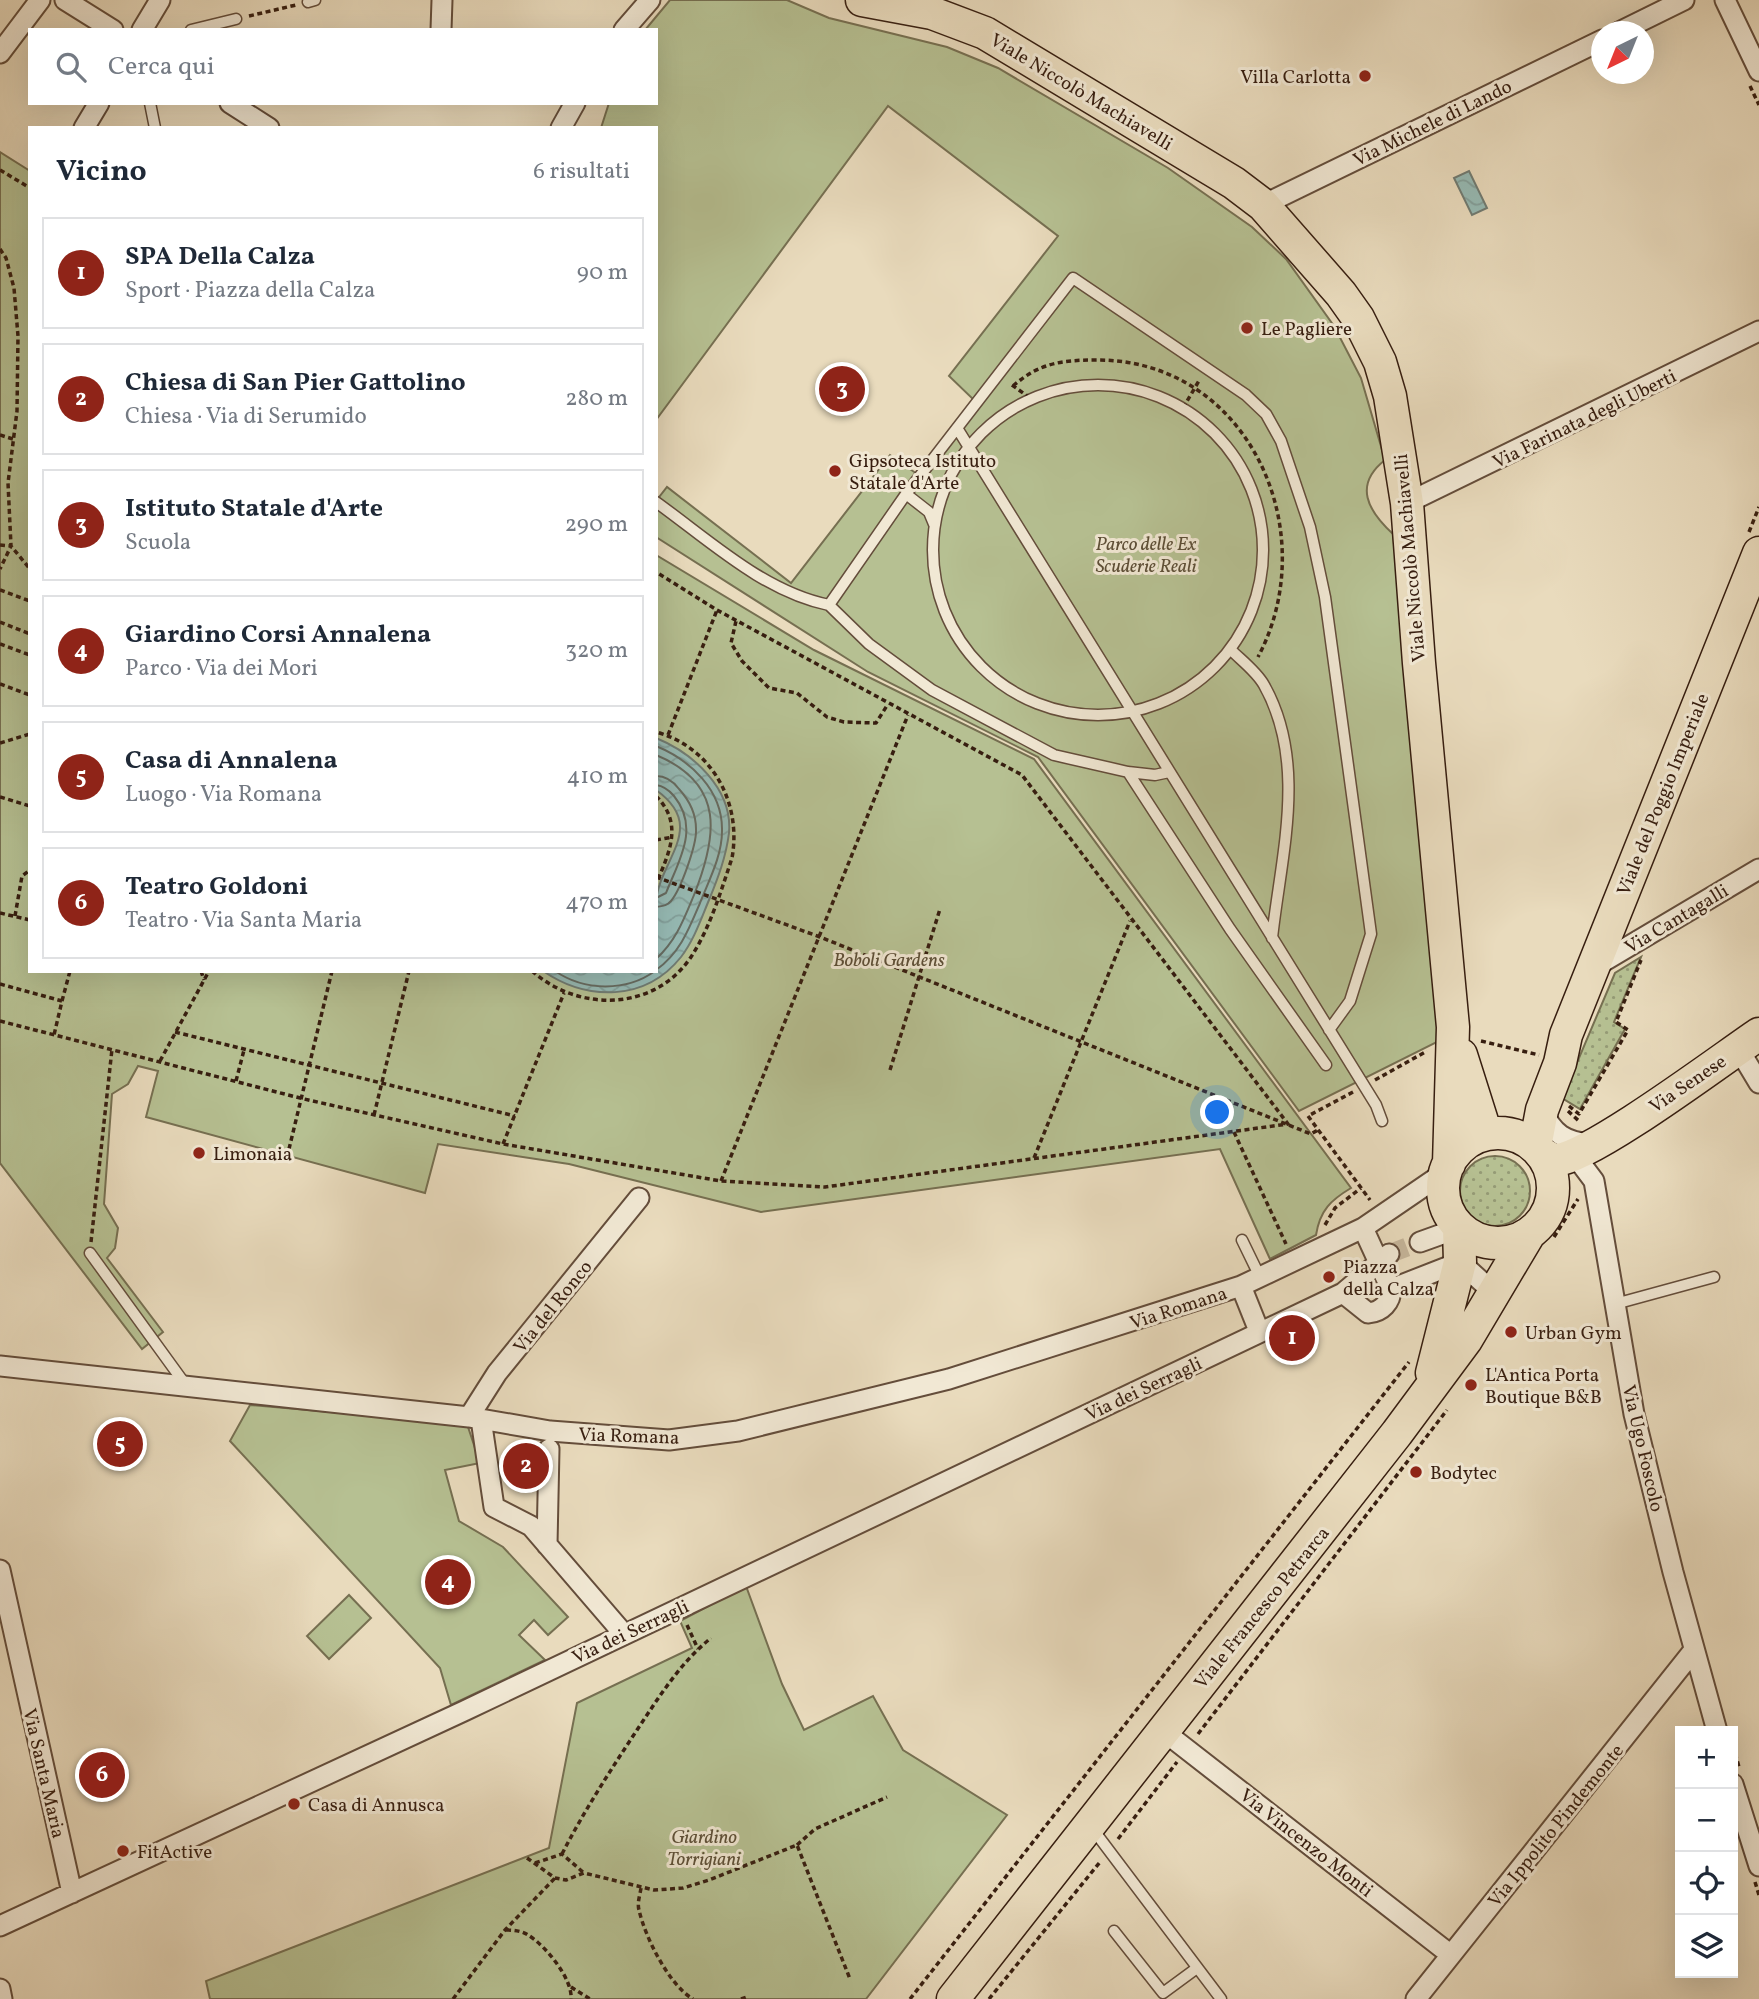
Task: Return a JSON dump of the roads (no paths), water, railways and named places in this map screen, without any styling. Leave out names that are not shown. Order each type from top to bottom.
[{"type":"main road","name":"Viale Niccolò Machiavelli","points":[[862,0],[932,13],[985,33],[1234,183],[1263,205],[1341,294],[1358,318],[1380,362],[1390,396],[1407,503],[1419,663],[1457,1038],[1447,1168]]},
{"type":"main road","name":"Viale del Poggio Imperiale","points":[[1495,1133],[1527,1101],[1566,1035],[1759,553]]},
{"type":"main road","name":"Viale del Poggio Imperiale","points":[[1539,1151],[1553,1103],[1566,1035]]},
{"type":"main road","name":"Viale Niccolò Machiavelli","points":[[1457,1038],[1495,1133]]},
{"type":"main road","name":"Via Senese","points":[[1539,1151],[1560,1159],[1594,1142],[1748,1041]]},
{"type":"main road","points":[[1495,1133],[1522,1138],[1539,1151],[1552,1174],[1550,1206],[1528,1234],[1498,1244],[1475,1239],[1459,1228],[1445,1206],[1442,1189],[1447,1168],[1466,1142],[1495,1133]]},
{"type":"main road","name":"Via Senese","points":[[1550,1206],[1594,1142]]},
{"type":"main road","name":"Viale Francesco Petrarca","points":[[1429,1387],[1460,1262],[1459,1228]]},
{"type":"main road","name":"Viale Francesco Petrarca","points":[[953,1999],[1162,1730],[1318,1537],[1466,1340],[1528,1234]]},
{"type":"street","points":[[0,52],[40,0]]},
{"type":"street","points":[[65,0],[110,28]]},
{"type":"street","points":[[143,28],[160,0]]},
{"type":"street","points":[[441,28],[442,0]]},
{"type":"street","points":[[626,28],[650,0]]},
{"type":"street","points":[[1641,21],[1684,0]]},
{"type":"street","points":[[1725,0],[1759,71]]},
{"type":"street","name":"Via Michele di Lando","points":[[1263,205],[1591,45]]},
{"type":"street","points":[[85,126],[98,105]]},
{"type":"street","points":[[233,105],[267,126]]},
{"type":"street","points":[[562,126],[574,105]]},
{"type":"street","name":"Via Farinata degli Uberti","points":[[1407,503],[1759,331]]},
{"type":"street","name":"Via Cantagalli","points":[[1593,968],[1759,869]]},
{"type":"street","points":[[1748,1041],[1759,1083]]},
{"type":"street","points":[[1553,1103],[1552,1129],[1565,1140],[1594,1142]]},
{"type":"street","name":"Via Ugo Foscolo","points":[[1594,1142],[1594,1181],[1634,1414],[1693,1650],[1716,1726]]},
{"type":"street","points":[[1384,1258],[1343,1293],[1259,1331],[1241,1286],[1363,1228],[1447,1168]]},
{"type":"street","name":"Via del Ronco","points":[[475,1418],[497,1373],[639,1198]]},
{"type":"street","points":[[1343,1293],[1366,1312],[1378,1311],[1388,1303],[1391,1289],[1384,1258],[1363,1228]]},
{"type":"street","points":[[1420,1242],[1459,1228]]},
{"type":"street","points":[[1391,1289],[1460,1262],[1493,1292]]},
{"type":"street","name":"Via Romana","points":[[0,1366],[186,1384],[475,1418],[550,1431],[669,1440],[738,1431],[949,1379],[1241,1286]]},
{"type":"street","name":"Via dei Serragli","points":[[0,1926],[1259,1331]]},
{"type":"street","points":[[475,1418],[494,1507],[523,1520],[623,1633]]},
{"type":"street","points":[[547,1545],[549,1449]]},
{"type":"street","name":"Via Santa Maria","points":[[0,1570],[7,1635],[72,1893]]},
{"type":"street","name":"Via Ippolito Pindemonte","points":[[1416,1999],[1693,1650]]},
{"type":"street","name":"Via Vincenzo Monti","points":[[1162,1730],[1451,1955]]},
{"type":"street","points":[[1735,1789],[1759,1866]]},
{"type":"street","points":[[0,1989],[2,1999]]},
{"type":"lane","points":[[199,28],[236,19]]},
{"type":"lane","points":[[150,105],[155,126]]},
{"type":"lane","points":[[829,605],[906,495],[1073,278],[1246,396],[1266,414],[1281,441],[1310,527],[1325,597],[1371,934],[1350,1001],[1329,1030]]},
{"type":"lane","points":[[1108,384],[1147,391],[1183,408],[1214,432],[1239,463],[1256,499],[1264,538],[1262,578],[1250,616],[1231,650],[1206,676],[1177,696],[1132,712],[1097,716],[1062,712],[1028,700],[998,682],[972,657],[952,628],[943,606],[933,560],[934,524],[941,497],[952,471],[968,446],[996,419],[1030,398],[1068,387],[1108,384]]},
{"type":"lane","points":[[957,428],[1364,1086],[1382,1121]]},
{"type":"lane","points":[[906,495],[929,512],[934,524]]},
{"type":"lane","points":[[658,503],[759,576],[807,601],[829,605],[869,644],[932,690],[1054,755],[1128,772],[1155,775],[1169,772]]},
{"type":"lane","points":[[1231,650],[1263,683],[1274,709],[1287,760],[1290,807],[1272,938]]},
{"type":"lane","points":[[1128,772],[1230,929],[1326,1065]]},
{"type":"lane","points":[[1242,1240],[1261,1277]]},
{"type":"lane","points":[[90,1253],[186,1384]]},
{"type":"lane","points":[[1615,1304],[1714,1277]]},
{"type":"lane","points":[[1089,1824],[1221,1999]]},
{"type":"lane","points":[[1114,1931],[1163,1993],[1197,1968]]},
{"type":"water","points":[[1469,171],[1487,208],[1472,215],[1454,178]]},
{"type":"water","points":[[658,739],[684,753],[708,775],[724,802],[729,817],[729,833],[721,867],[693,937],[681,957],[667,972],[650,982],[615,992],[578,988],[546,973],[658,973],[658,891],[680,830],[678,817],[671,804],[658,792]]},
{"type":"tunnel","points":[[1389,1254],[1420,1242]]},
{"type":"place","name":"Villa Carlotta","points":[[1365,76]]},
{"type":"place","name":"Le Pagliere","points":[[1247,328]]},
{"type":"place","name":"Istituto Statale d'Arte","points":[[842,389]]},
{"type":"place","name":"Gipsoteca Istituto Statale d'Arte","points":[[835,471]]},
{"type":"place","name":"Limonaia","points":[[199,1153]]},
{"type":"place","name":"Piazza della Calza","points":[[1329,1277]]},
{"type":"place","name":"Urban Gym","points":[[1511,1332]]},
{"type":"place","name":"SPA Della Calza","points":[[1292,1338]]},
{"type":"place","name":"L'Antica Porta Boutique B&B","points":[[1471,1385]]},
{"type":"place","name":"Casa di Annalena","points":[[120,1444]]},
{"type":"place","name":"Chiesa di San Pier Gattolino","points":[[526,1466]]},
{"type":"place","name":"Bodytec","points":[[1416,1472]]},
{"type":"place","name":"Giardino Corsi Annalena","points":[[448,1582]]},
{"type":"place","name":"Teatro Goldoni","points":[[102,1775]]},
{"type":"place","name":"Casa di Annusca","points":[[294,1804]]},
{"type":"place","name":"FitActive","points":[[123,1851]]},
{"type":"park label","name":"Parco delle Ex Scuderie Reali","points":[[1146,554]]},
{"type":"park label","name":"Boboli Gardens","points":[[889,959]]},
{"type":"park label","name":"Giardino Torrigiani","points":[[704,1847]]}]
